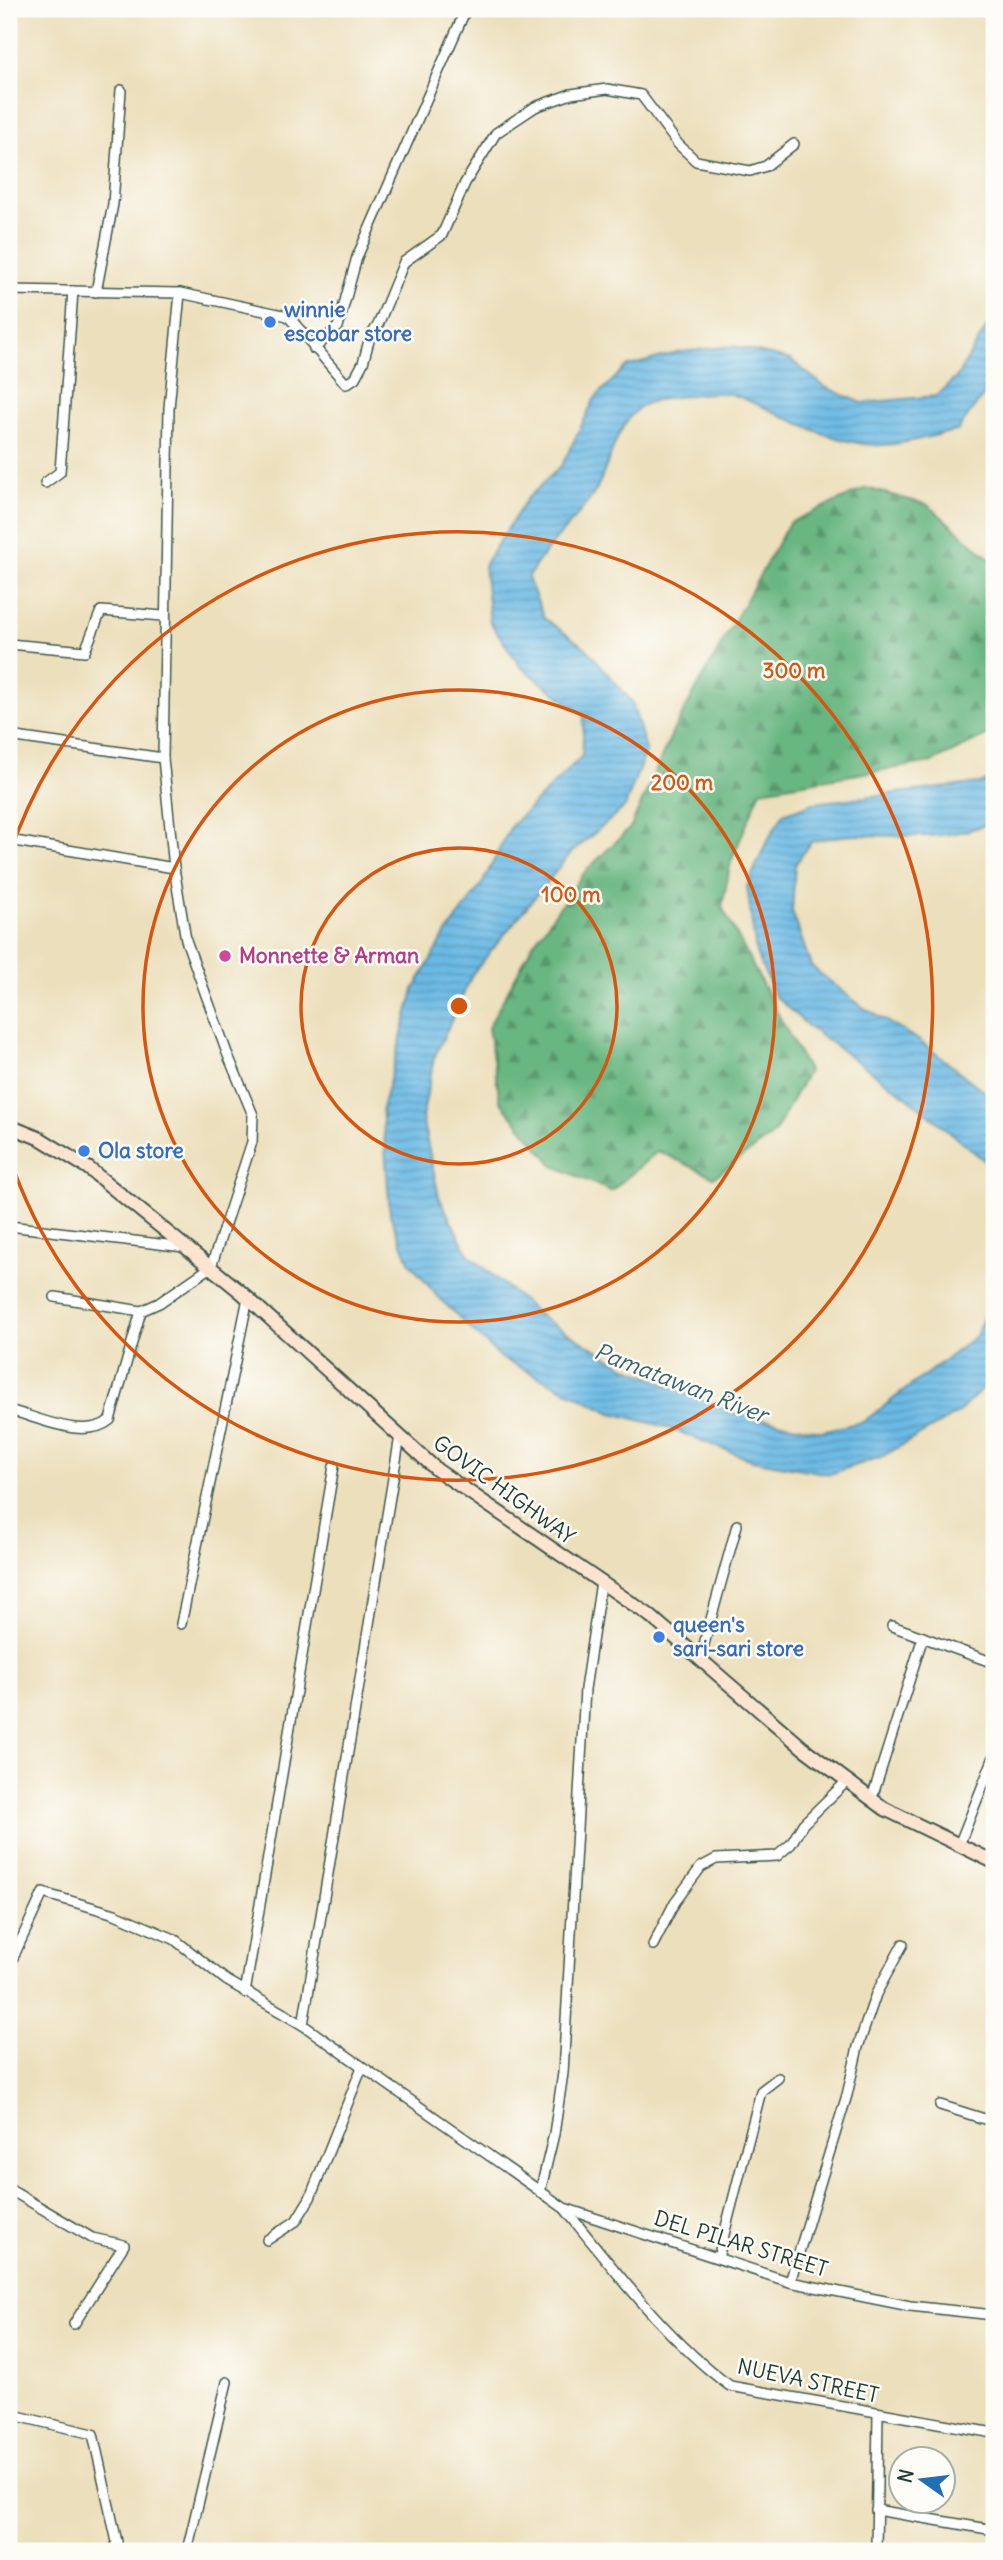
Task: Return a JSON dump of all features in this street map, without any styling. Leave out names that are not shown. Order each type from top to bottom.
[{"type":"main road","name":"GOVIC HIGHWAY","points":[[9,1126],[41,1139],[88,1168],[248,1298],[437,1470],[649,1615],[803,1748],[885,1809],[994,1862]]},
{"type":"street","points":[[314,349],[338,327],[357,257],[466,9]]},
{"type":"street","points":[[9,290],[180,293],[288,316],[346,384],[355,378],[404,261],[442,235],[465,183],[496,133],[535,107],[571,94],[607,89],[641,95],[678,145],[696,161],[750,172],[766,166],[794,144]]},
{"type":"street","points":[[96,292],[113,204],[121,90]]},
{"type":"street","points":[[45,483],[60,472],[73,290]]},
{"type":"street","points":[[55,1297],[141,1311],[159,1303],[211,1267],[252,1142],[253,1115],[226,1053],[186,940],[174,868],[163,758],[163,616],[169,408],[180,293]]},
{"type":"street","points":[[9,644],[85,651],[101,611],[163,616]]},
{"type":"street","points":[[9,736],[163,758]]},
{"type":"street","points":[[9,840],[174,868]]},
{"type":"street","points":[[9,1226],[187,1247]]},
{"type":"street","points":[[181,1624],[248,1298]]},
{"type":"street","points":[[9,1410],[82,1429],[100,1428],[110,1420],[141,1311]]},
{"type":"street","points":[[303,2025],[400,1436]]},
{"type":"street","points":[[245,1993],[334,1466]]},
{"type":"street","points":[[700,1659],[737,1525]]},
{"type":"street","points":[[540,2192],[554,2134],[563,2073],[585,1689],[601,1583]]},
{"type":"street","points":[[892,1626],[994,1663]]},
{"type":"street","points":[[872,1798],[923,1637]]},
{"type":"street","points":[[959,1845],[994,1757]]},
{"type":"street","points":[[653,1945],[675,1902],[701,1867],[716,1859],[777,1856],[791,1844],[803,1824],[848,1780]]},
{"type":"street","points":[[9,1966],[43,1893],[115,1914],[174,1938],[245,1993],[303,2025],[564,2208]]},
{"type":"street","points":[[790,2281],[843,2107],[858,2047],[877,1994],[903,1944]]},
{"type":"street","points":[[267,2240],[296,2221],[310,2198],[362,2067]]},
{"type":"street","points":[[718,2258],[761,2091],[778,2078]]},
{"type":"street","points":[[940,2105],[994,2122]]},
{"type":"street","points":[[9,2189],[92,2238],[124,2245],[74,2324]]},
{"type":"street","name":"DEL PILAR STREET","points":[[564,2208],[790,2281],[910,2305],[994,2315]]},
{"type":"street","name":"NUEVA STREET","points":[[564,2208],[628,2287],[713,2374],[730,2386],[994,2433]]},
{"type":"street","points":[[187,2551],[227,2382]]},
{"type":"street","points":[[876,2551],[878,2413]]},
{"type":"street","points":[[9,2414],[93,2434],[117,2542],[114,2551]]},
{"type":"street","points":[[876,2510],[994,2530]]},
{"type":"green space","points":[[866,488],[928,505],[989,558],[994,556],[994,732],[932,762],[761,790],[731,861],[722,907],[808,1071],[774,1134],[714,1177],[658,1151],[611,1191],[554,1166],[500,1101],[488,1028],[533,944],[585,872],[631,827],[673,731],[789,523]]},
{"type":"water","points":[[994,315],[994,381],[957,431],[892,444],[873,445],[836,438],[734,395],[715,393],[672,397],[647,403],[631,416],[618,437],[593,495],[528,578],[544,618],[586,648],[632,702],[646,750],[625,807],[570,854],[473,973],[434,1058],[422,1118],[439,1197],[468,1254],[544,1319],[626,1367],[734,1413],[821,1431],[863,1422],[976,1336],[994,1290],[994,1377],[958,1413],[883,1456],[830,1474],[752,1460],[666,1427],[612,1413],[501,1358],[437,1296],[410,1263],[390,1215],[382,1108],[414,990],[440,943],[483,882],[511,826],[582,756],[584,715],[520,666],[490,622],[484,565],[526,500],[562,465],[595,398],[626,367],[680,352],[733,346],[791,360],[825,387],[862,403],[936,396],[956,378]]},
{"type":"water","points":[[994,777],[994,821],[978,828],[943,835],[850,835],[812,841],[795,865],[792,911],[811,966],[861,1006],[920,1041],[994,1099],[994,1179],[985,1161],[906,1096],[810,1028],[775,996],[756,953],[747,887],[766,843],[783,814],[814,803],[982,783]]},
{"type":"place","name":"winnie escobar store","points":[[270,322]]},
{"type":"place","name":"Monnette & Arman","points":[[225,956]]},
{"type":"place","name":"Ola store","points":[[84,1151]]},
{"type":"place","name":"queen's sari-sari store","points":[[659,1637]]},
{"type":"water label","name":"Pamatawan River","points":[[681,1383]]}]
